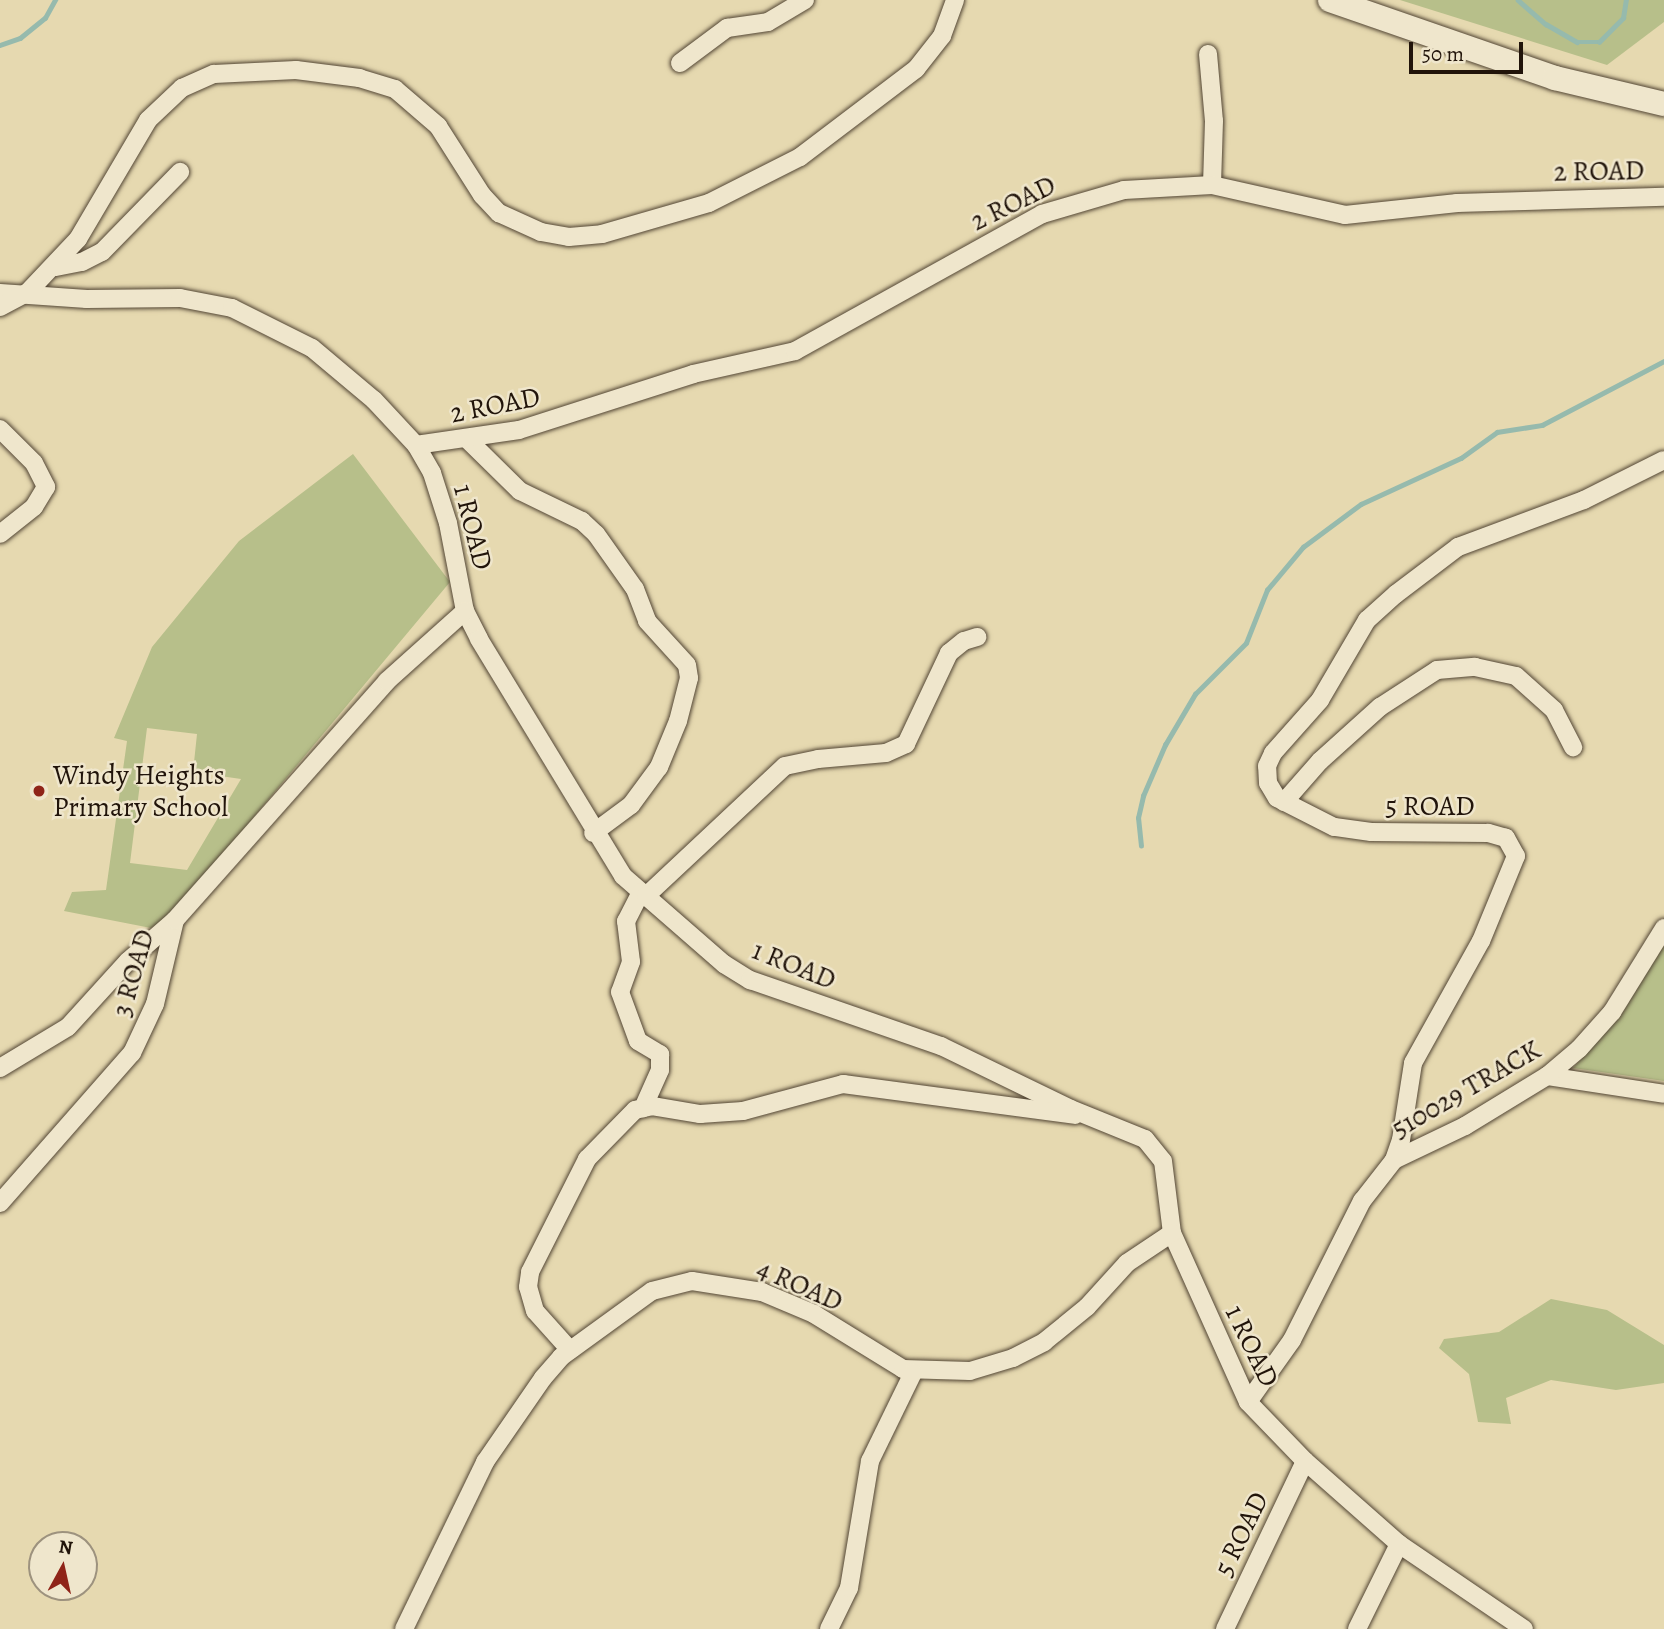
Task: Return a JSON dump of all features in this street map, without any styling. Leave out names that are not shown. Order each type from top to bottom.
[{"type":"main road","points":[[1330,0],[1555,78],[1664,104]]},
{"type":"street","points":[[680,63],[727,28],[768,22],[805,0]]},
{"type":"street","points":[[0,307],[27,292],[56,267],[78,239],[148,120],[182,88],[214,74],[259,68],[296,70],[359,78],[394,89],[431,118],[482,195],[499,213],[541,232],[569,237],[602,234],[709,203],[800,158],[916,69],[942,36],[955,0]]},
{"type":"street","points":[[1208,54],[1214,121],[1212,185]]},
{"type":"street","points":[[56,267],[82,262],[102,252],[180,172]]},
{"type":"street","name":"2 ROAD","points":[[416,445],[467,439],[542,424],[693,374],[795,351],[1001,235],[1065,205],[1147,186],[1212,185],[1345,215],[1457,203],[1664,197]]},
{"type":"street","name":"1 ROAD","points":[[0,293],[27,292],[86,299],[180,298],[256,316],[331,363],[416,445],[432,473],[448,523],[465,611],[551,752],[593,833],[623,876],[724,964],[750,980],[941,1046],[1089,1116],[1129,1130],[1156,1148],[1163,1161],[1172,1233],[1248,1402],[1305,1461],[1399,1544],[1524,1629]]},
{"type":"street","points":[[0,429],[34,463],[46,487],[34,507],[0,534]]},
{"type":"street","points":[[467,439],[510,484],[582,521],[596,534],[635,589],[647,621],[687,665],[689,678],[678,721],[659,767],[631,805],[593,833]]},
{"type":"street","points":[[1573,747],[1554,710],[1516,676],[1475,667],[1437,670],[1380,707],[1320,761],[1284,802],[1268,783],[1267,766],[1273,753],[1320,700],[1367,620],[1396,594],[1458,547],[1584,499],[1664,460]]},
{"type":"street","name":"3 ROAD","points":[[0,1203],[132,1053],[155,1004],[175,920],[387,681],[465,611]]},
{"type":"street","points":[[643,1108],[660,1070],[660,1054],[638,1041],[620,992],[631,958],[626,921],[643,894],[785,766],[886,753],[906,744],[948,653],[964,640],[977,637]]},
{"type":"street","name":"5 ROAD","points":[[1248,1402],[1292,1340],[1362,1201],[1394,1160],[1401,1140],[1413,1063],[1481,941],[1510,880],[1516,849],[1506,838],[1488,833],[1371,832],[1334,827],[1284,802]]},
{"type":"street","points":[[0,1085],[7,1065],[68,1027],[128,961],[175,920]]},
{"type":"street","name":"510029 TRACK","points":[[1394,1160],[1435,1143],[1548,1076],[1612,1012],[1664,928]]},
{"type":"street","points":[[1548,1076],[1664,1094]]},
{"type":"street","points":[[570,1350],[535,1311],[528,1287],[530,1272],[587,1159],[626,1116],[643,1108],[700,1114],[743,1111],[843,1084],[1047,1114],[1089,1116]]},
{"type":"street","points":[[829,1629],[849,1588],[870,1461],[913,1373],[970,1371],[1029,1351],[1068,1324],[1146,1247],[1172,1233]]},
{"type":"street","name":"4 ROAD","points":[[404,1629],[485,1462],[543,1378],[570,1350],[652,1292],[675,1283],[713,1281],[762,1292],[797,1306],[913,1373]]},
{"type":"street","name":"5 ROAD","points":[[1225,1629],[1305,1461]]},
{"type":"street","points":[[1357,1629],[1399,1544]]},
{"type":"green space","points":[[1400,0],[1664,0],[1664,22],[1607,65]]},
{"type":"green space","points":[[353,454],[450,582],[172,915],[151,928],[64,911],[72,892],[106,890],[127,741],[114,738],[152,647],[239,541]],"holes":[[[147,728],[197,734],[193,772],[241,779],[187,870],[130,863]]]},
{"type":"green space","points":[[1664,945],[1664,1081],[1573,1068],[1619,1018]]},
{"type":"green space","points":[[1551,1299],[1607,1310],[1664,1345],[1664,1383],[1616,1390],[1551,1380],[1506,1398],[1511,1424],[1478,1422],[1469,1374],[1439,1348],[1444,1339],[1499,1332]]},
{"type":"waterway","points":[[0,45],[20,38],[45,18],[55,0]]},
{"type":"waterway","points":[[1518,0],[1546,24],[1577,42],[1599,42],[1623,18],[1626,0]]},
{"type":"waterway","points":[[1141,846],[1138,818],[1143,796],[1165,745],[1195,694],[1246,643],[1267,590],[1303,547],[1361,504],[1461,458],[1497,432],[1542,425],[1664,361]]},
{"type":"place","name":"Windy Heights Primary School","points":[[39,791]]}]
